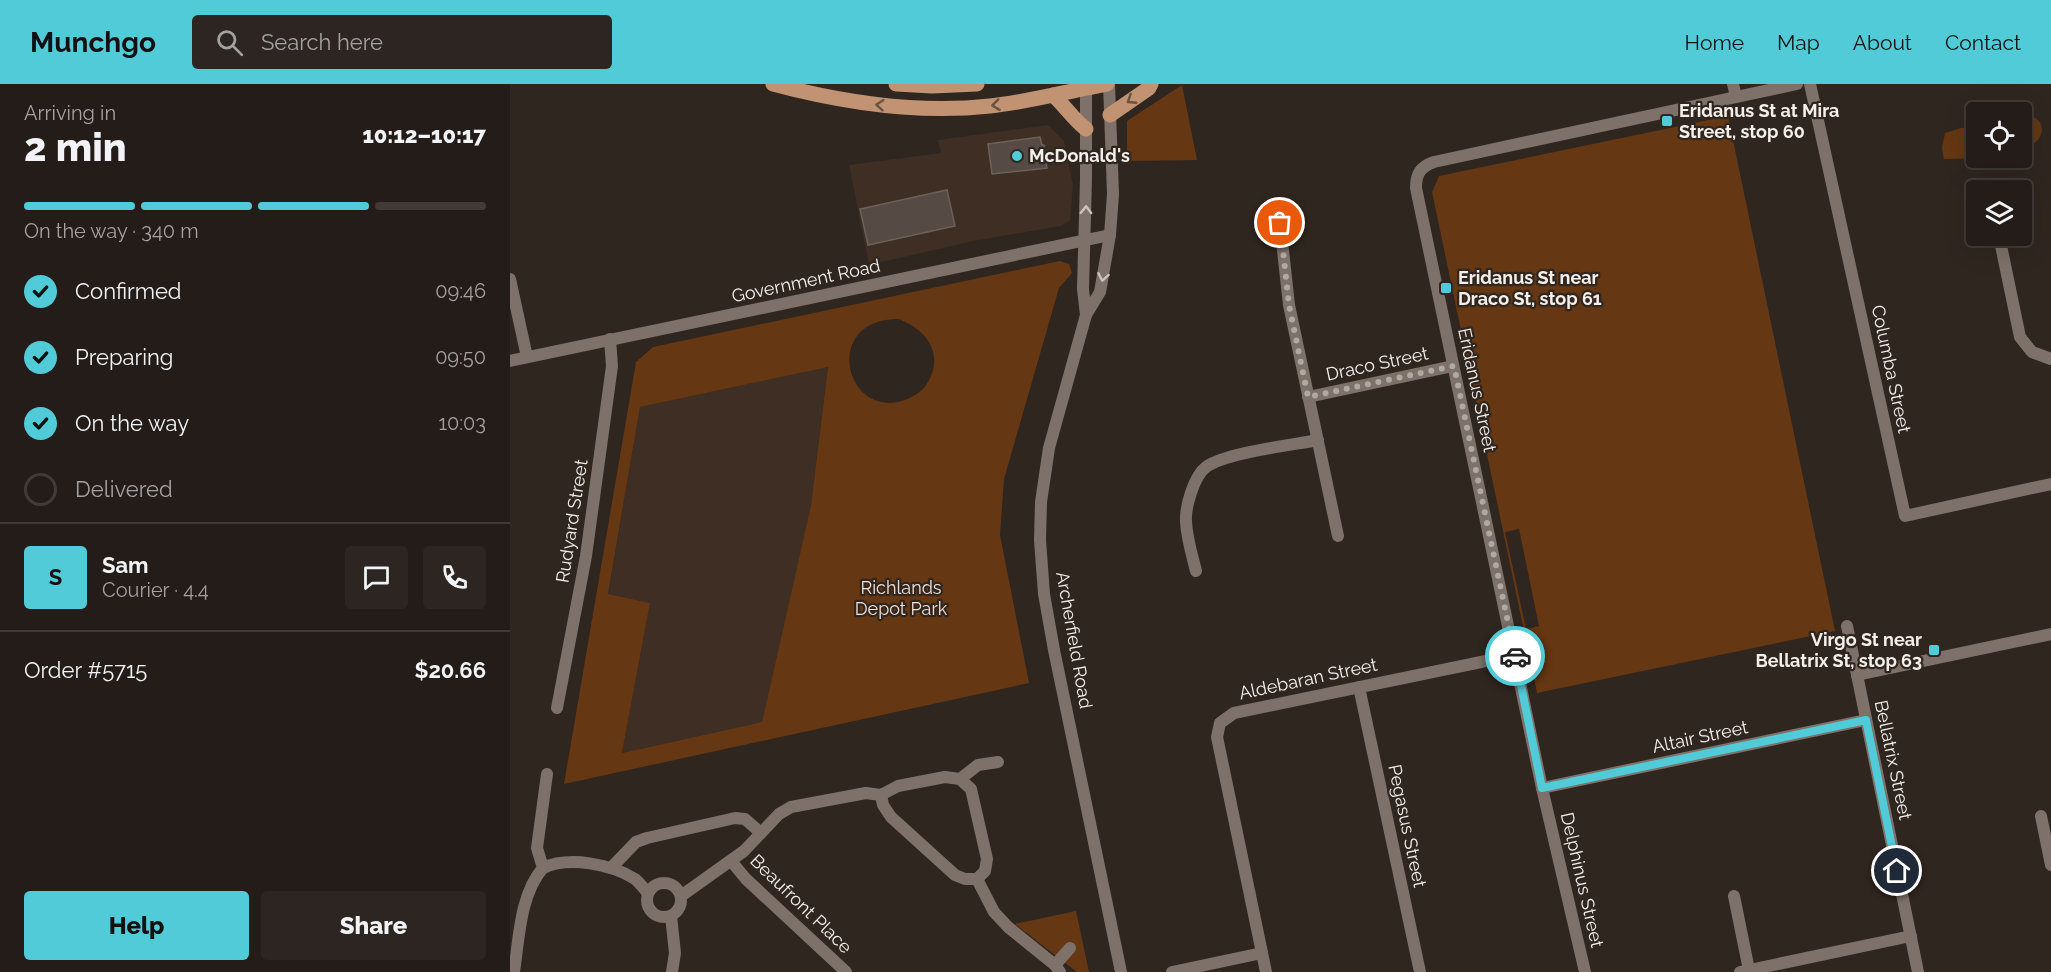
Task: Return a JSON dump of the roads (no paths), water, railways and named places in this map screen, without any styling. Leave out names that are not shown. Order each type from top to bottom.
[{"type":"main road","points":[[773,84],[865,104],[919,108],[988,106],[1053,95],[1086,86],[1108,84]]},
{"type":"main road","points":[[896,84],[932,86],[977,84]]},
{"type":"main road","points":[[1110,115],[1149,88],[1151,84]]},
{"type":"main road","points":[[1053,95],[1072,118],[1086,129]]},
{"type":"street","name":"Archerfield Road","points":[[1108,84],[1113,194],[1110,235],[1100,292],[1086,315],[1049,448],[1041,502],[1040,540],[1044,594],[1054,650],[1121,972]]},
{"type":"street","points":[[1733,84],[1736,97],[1797,84]]},
{"type":"street","name":"Columba Street","points":[[1810,84],[1905,516],[2051,484]]},
{"type":"street","name":"Archerfield Road","points":[[1086,86],[1083,289],[1086,315]]},
{"type":"street","name":"Eridanus Street","points":[[1515,655],[1416,188],[1417,174],[1420,169],[1434,162],[1736,97]]},
{"type":"street","points":[[1280,223],[1289,305],[1338,536]]},
{"type":"street","name":"Government Road","points":[[510,361],[1110,235]]},
{"type":"street","points":[[2001,246],[2020,337],[2032,352],[2051,359]]},
{"type":"street","points":[[510,279],[527,357]]},
{"type":"street","name":"Rudyard Street","points":[[556,708],[589,532],[612,366],[610,339]]},
{"type":"street","name":"Draco Street","points":[[1308,397],[1454,366]]},
{"type":"street","points":[[1196,571],[1187,535],[1186,519],[1189,500],[1204,468],[1220,459],[1318,440]]},
{"type":"street","name":"Bellatrix Street","points":[[1847,626],[1918,972]]},
{"type":"street","points":[[1857,675],[2051,634]]},
{"type":"street","name":"Aldebaran Street","points":[[1266,972],[1217,737],[1220,723],[1234,712],[1515,655]]},
{"type":"street","name":"Delphinus Street","points":[[1515,655],[1542,788],[1585,972]]},
{"type":"street","name":"Pegasus Street","points":[[1359,687],[1420,972]]},
{"type":"street","name":"Altair Street","points":[[1542,788],[1866,720]]},
{"type":"street","points":[[960,779],[978,765],[998,762]]},
{"type":"street","points":[[543,868],[537,848],[547,774]]},
{"type":"street","points":[[681,896],[744,851],[779,814],[791,807],[866,793],[881,795],[898,786],[945,777],[960,779],[971,789],[987,859],[986,871],[977,879],[965,879],[955,874],[891,817],[883,806],[881,795]]},
{"type":"street","points":[[2042,816],[2051,865]]},
{"type":"street","points":[[611,868],[636,842],[658,835],[735,818],[745,819],[761,833]]},
{"type":"street","points":[[514,972],[527,895],[534,877],[543,868],[554,862],[567,861],[611,868],[636,880],[648,893]]},
{"type":"street","name":"Beaufront Place","points":[[731,861],[746,879],[846,972]]},
{"type":"street","points":[[977,879],[994,912],[1008,927],[1057,968],[1070,948]]},
{"type":"street","points":[[658,884],[672,885],[678,889],[681,896],[680,908],[671,916],[658,916],[652,912],[647,900],[648,893],[658,884]]},
{"type":"street","points":[[1734,896],[1744,971],[1911,936]]},
{"type":"street","points":[[671,916],[675,953],[672,972]]},
{"type":"street","points":[[1172,972],[1262,953]]},
{"type":"place","name":"Eridanus St at Mira Street, stop 60","points":[[1667,121]]},
{"type":"place","name":"McDonald's","points":[[1017,156]]},
{"type":"place","name":"Eridanus St near Draco St, stop 61","points":[[1446,288]]},
{"type":"place","name":"Virgo St near Bellatrix St, stop 63","points":[[1934,650]]},
{"type":"park label","name":"Richlands Depot Park","points":[[901,598]]}]
